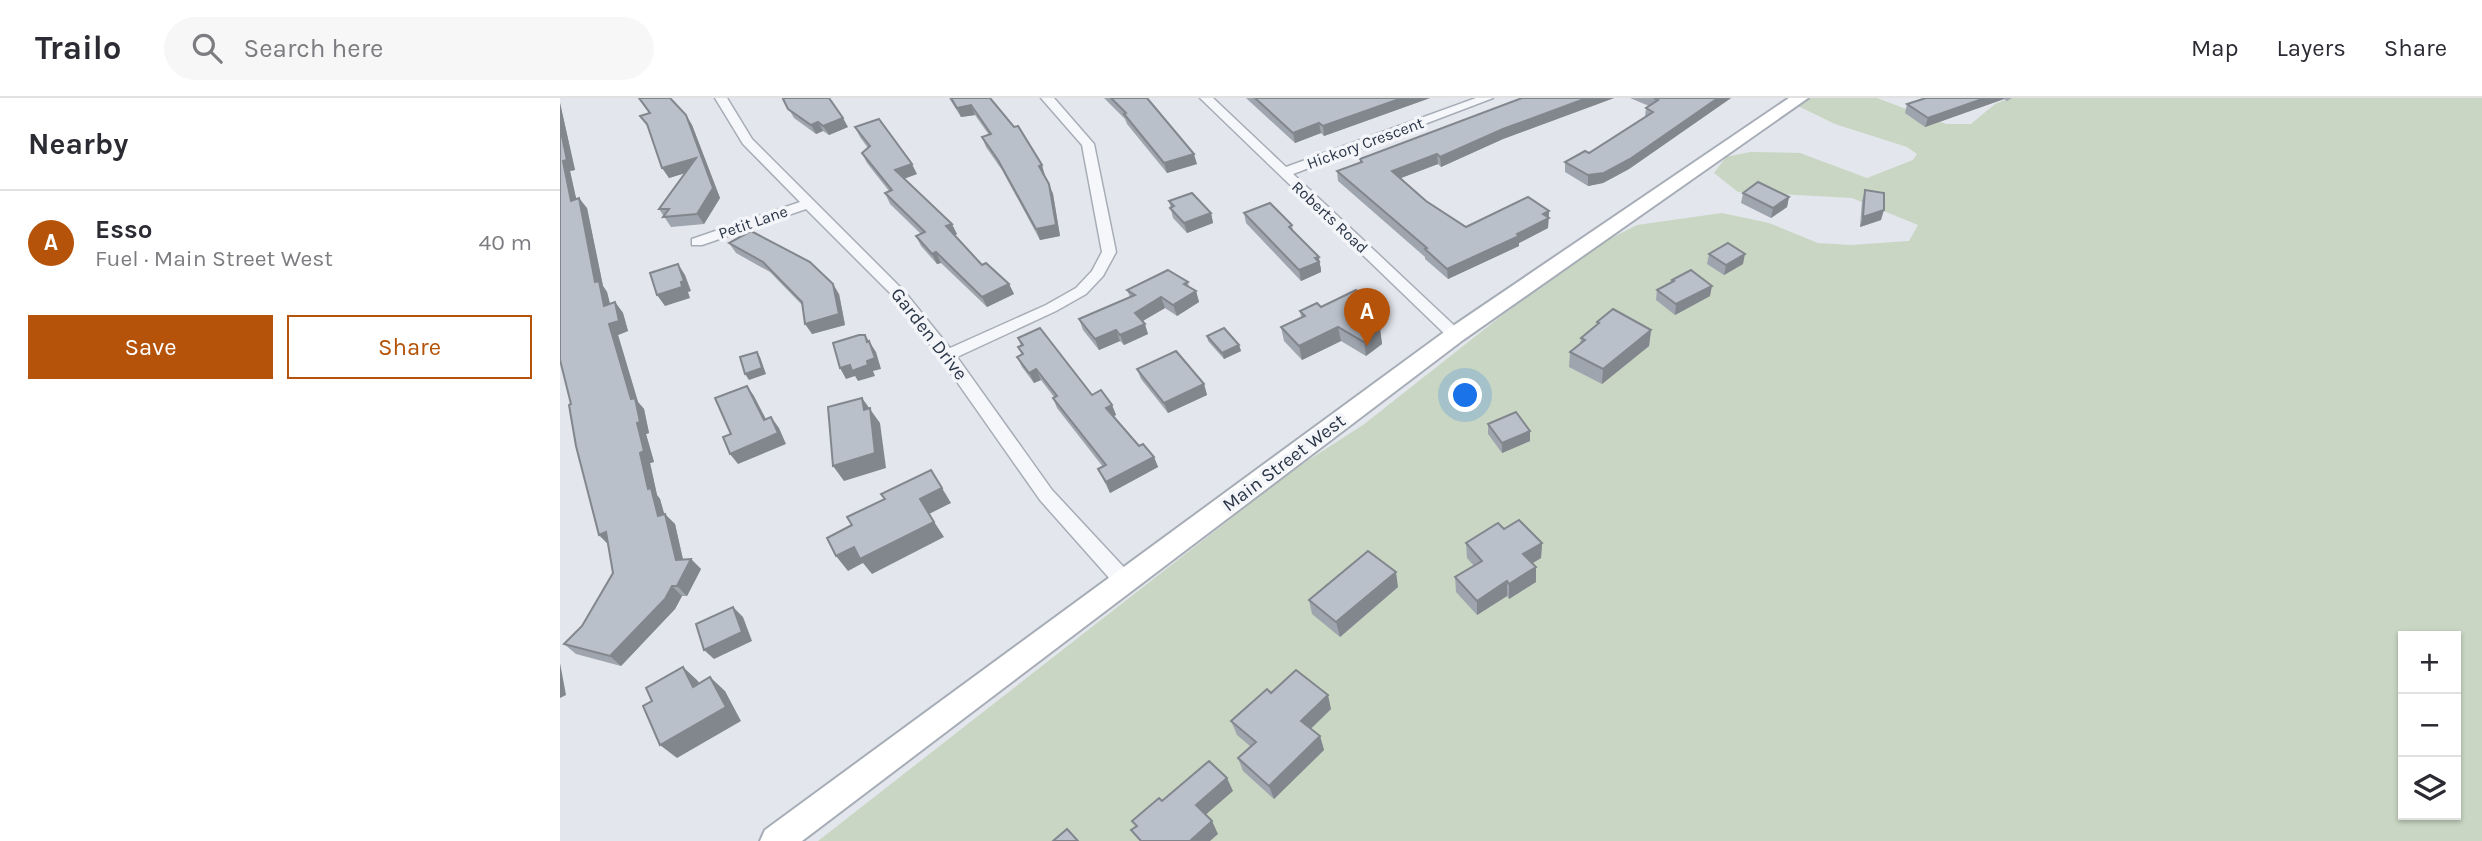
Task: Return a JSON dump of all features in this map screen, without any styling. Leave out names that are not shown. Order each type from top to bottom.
[{"type":"main road","name":"Main Street West","points":[[776,841],[1455,335],[1800,98]]},
{"type":"street","name":"Garden Drive","points":[[721,98],[747,141],[899,294],[947,355],[1046,495],[1125,582]]},
{"type":"street","points":[[947,355],[1051,308],[1081,291],[1098,273],[1109,252],[1088,144],[1047,98]]},
{"type":"street","name":"Roberts Road","points":[[1206,98],[1455,335]]},
{"type":"street","name":"Hickory Crescent","points":[[1283,173],[1487,98]]},
{"type":"street","name":"Petit Lane","points":[[697,242],[809,202]]},
{"type":"green space","points":[[1807,98],[1877,98],[1946,124],[1971,124],[1995,104],[2010,98],[2482,98],[2482,841],[818,841],[1293,470],[1363,425],[1580,254],[1637,225],[1722,213],[1769,223],[1818,243],[1851,245],[1909,241],[1918,225],[1852,198],[1738,192],[1714,173],[1726,157],[1750,152],[1800,153],[1867,178],[1913,160],[1917,154],[1907,147],[1835,124],[1798,106]]},
{"type":"building","points":[[639,98],[670,98],[686,115],[713,188],[697,214],[663,217],[669,209],[659,209],[696,158],[662,168],[647,124],[640,116],[650,113]]},
{"type":"building","points":[[829,98],[843,118],[823,126],[818,122],[811,125],[788,109],[783,99]]},
{"type":"building","points":[[951,98],[990,98],[1014,127],[1018,126],[1042,165],[1039,166],[1049,184],[1056,225],[1036,229],[998,160],[982,137],[991,134],[971,105],[957,108]]},
{"type":"building","points":[[1111,98],[1147,98],[1194,154],[1164,163],[1124,114],[1126,113]]},
{"type":"building","points":[[1255,98],[1402,98],[1323,126],[1319,123],[1293,133]]},
{"type":"building","points":[[1522,98],[1587,98],[1503,129],[1440,157],[1437,154],[1392,171],[1426,201],[1466,227],[1528,197],[1549,211],[1543,214],[1549,218],[1517,234],[1519,236],[1447,269],[1425,249],[1427,248],[1337,171],[1362,162],[1360,159]]},
{"type":"building","points":[[1654,98],[1718,98],[1630,159],[1604,173],[1588,175],[1565,162],[1585,151],[1589,153],[1653,112],[1646,108],[1658,100]]},
{"type":"building","points":[[1926,98],[1985,98],[1928,118],[1907,104]]},
{"type":"building","points":[[879,119],[912,164],[895,170],[952,224],[946,226],[982,265],[986,263],[1009,284],[982,297],[936,252],[932,254],[916,236],[925,232],[885,193],[892,190],[862,153],[870,146],[855,127]]},
{"type":"building","points":[[560,127],[571,201],[579,198],[595,282],[599,281],[604,306],[615,302],[619,321],[609,324],[631,399],[635,398],[640,422],[637,423],[644,451],[640,453],[648,489],[651,488],[658,516],[665,514],[676,560],[691,559],[677,586],[672,586],[665,599],[610,656],[564,644],[582,626],[613,573],[606,532],[599,535],[576,446],[569,405],[571,404],[560,360]]},
{"type":"building","points":[[1758,182],[1789,197],[1773,208],[1743,193]]},
{"type":"building","points":[[1865,190],[1884,193],[1884,210],[1863,217]]},
{"type":"building","points":[[1192,193],[1211,213],[1184,223],[1170,208],[1174,206],[1169,201]]},
{"type":"building","points":[[1270,203],[1319,257],[1315,258],[1319,262],[1299,270],[1244,213]]},
{"type":"building","points":[[751,231],[810,262],[833,284],[839,314],[805,324],[802,302],[763,262],[729,243]]},
{"type":"building","points":[[1728,243],[1745,254],[1726,265],[1709,254]]},
{"type":"building","points":[[678,264],[684,281],[681,282],[682,287],[657,295],[650,273]]},
{"type":"building","points":[[1168,270],[1188,282],[1184,284],[1196,291],[1173,305],[1161,297],[1135,313],[1145,324],[1120,335],[1116,330],[1095,339],[1079,319],[1135,295],[1127,290]]},
{"type":"building","points":[[1691,270],[1712,286],[1676,304],[1657,290],[1674,281],[1672,280]]},
{"type":"building","points":[[1356,290],[1376,309],[1358,317],[1380,329],[1364,342],[1338,327],[1299,346],[1281,327],[1305,316],[1300,311],[1317,303],[1321,307]]},
{"type":"building","points":[[1613,309],[1651,330],[1603,369],[1570,352],[1585,340],[1581,338],[1599,323],[1597,322]]},
{"type":"building","points":[[1040,328],[1092,395],[1101,390],[1112,405],[1106,408],[1139,446],[1143,444],[1154,457],[1106,482],[1098,469],[1106,465],[1053,398],[1057,396],[1036,369],[1029,373],[1017,357],[1023,354],[1018,347],[1023,345],[1018,338]]},
{"type":"building","points":[[1224,328],[1239,345],[1222,353],[1207,336]]},
{"type":"building","points":[[865,335],[875,358],[867,361],[868,365],[852,371],[850,365],[840,368],[833,343]]},
{"type":"building","points":[[1176,351],[1204,384],[1164,403],[1137,369]]},
{"type":"building","points":[[757,352],[762,368],[745,374],[740,357]]},
{"type":"building","points":[[747,386],[764,420],[771,417],[778,433],[730,454],[723,437],[731,434],[715,398]]},
{"type":"building","points":[[862,398],[864,410],[870,408],[875,453],[833,466],[828,407]]},
{"type":"building","points":[[1516,412],[1530,431],[1502,443],[1488,424]]},
{"type":"building","points":[[931,470],[942,488],[920,499],[934,522],[860,559],[854,547],[836,556],[827,538],[852,525],[847,517],[885,499],[881,494]]},
{"type":"building","points":[[1519,520],[1542,543],[1523,554],[1536,567],[1509,584],[1507,581],[1477,601],[1455,577],[1482,561],[1466,543],[1498,523],[1504,529]]},
{"type":"building","points":[[1368,551],[1396,572],[1336,622],[1309,600]]},
{"type":"building","points":[[733,607],[742,632],[704,650],[696,624]]},
{"type":"building","points":[[683,667],[693,687],[710,677],[726,707],[660,745],[643,706],[652,701],[646,688]]},
{"type":"building","points":[[1296,670],[1328,695],[1301,721],[1320,736],[1269,786],[1238,758],[1256,742],[1231,721],[1267,689],[1271,693]]},
{"type":"building","points":[[1209,761],[1227,778],[1196,805],[1212,821],[1190,841],[1141,841],[1131,830],[1137,826],[1132,821],[1159,798],[1162,801]]},
{"type":"building","points":[[1067,829],[1078,841],[1053,841]]},
{"type":"place","name":"Esso","points":[[1367,346]]}]
